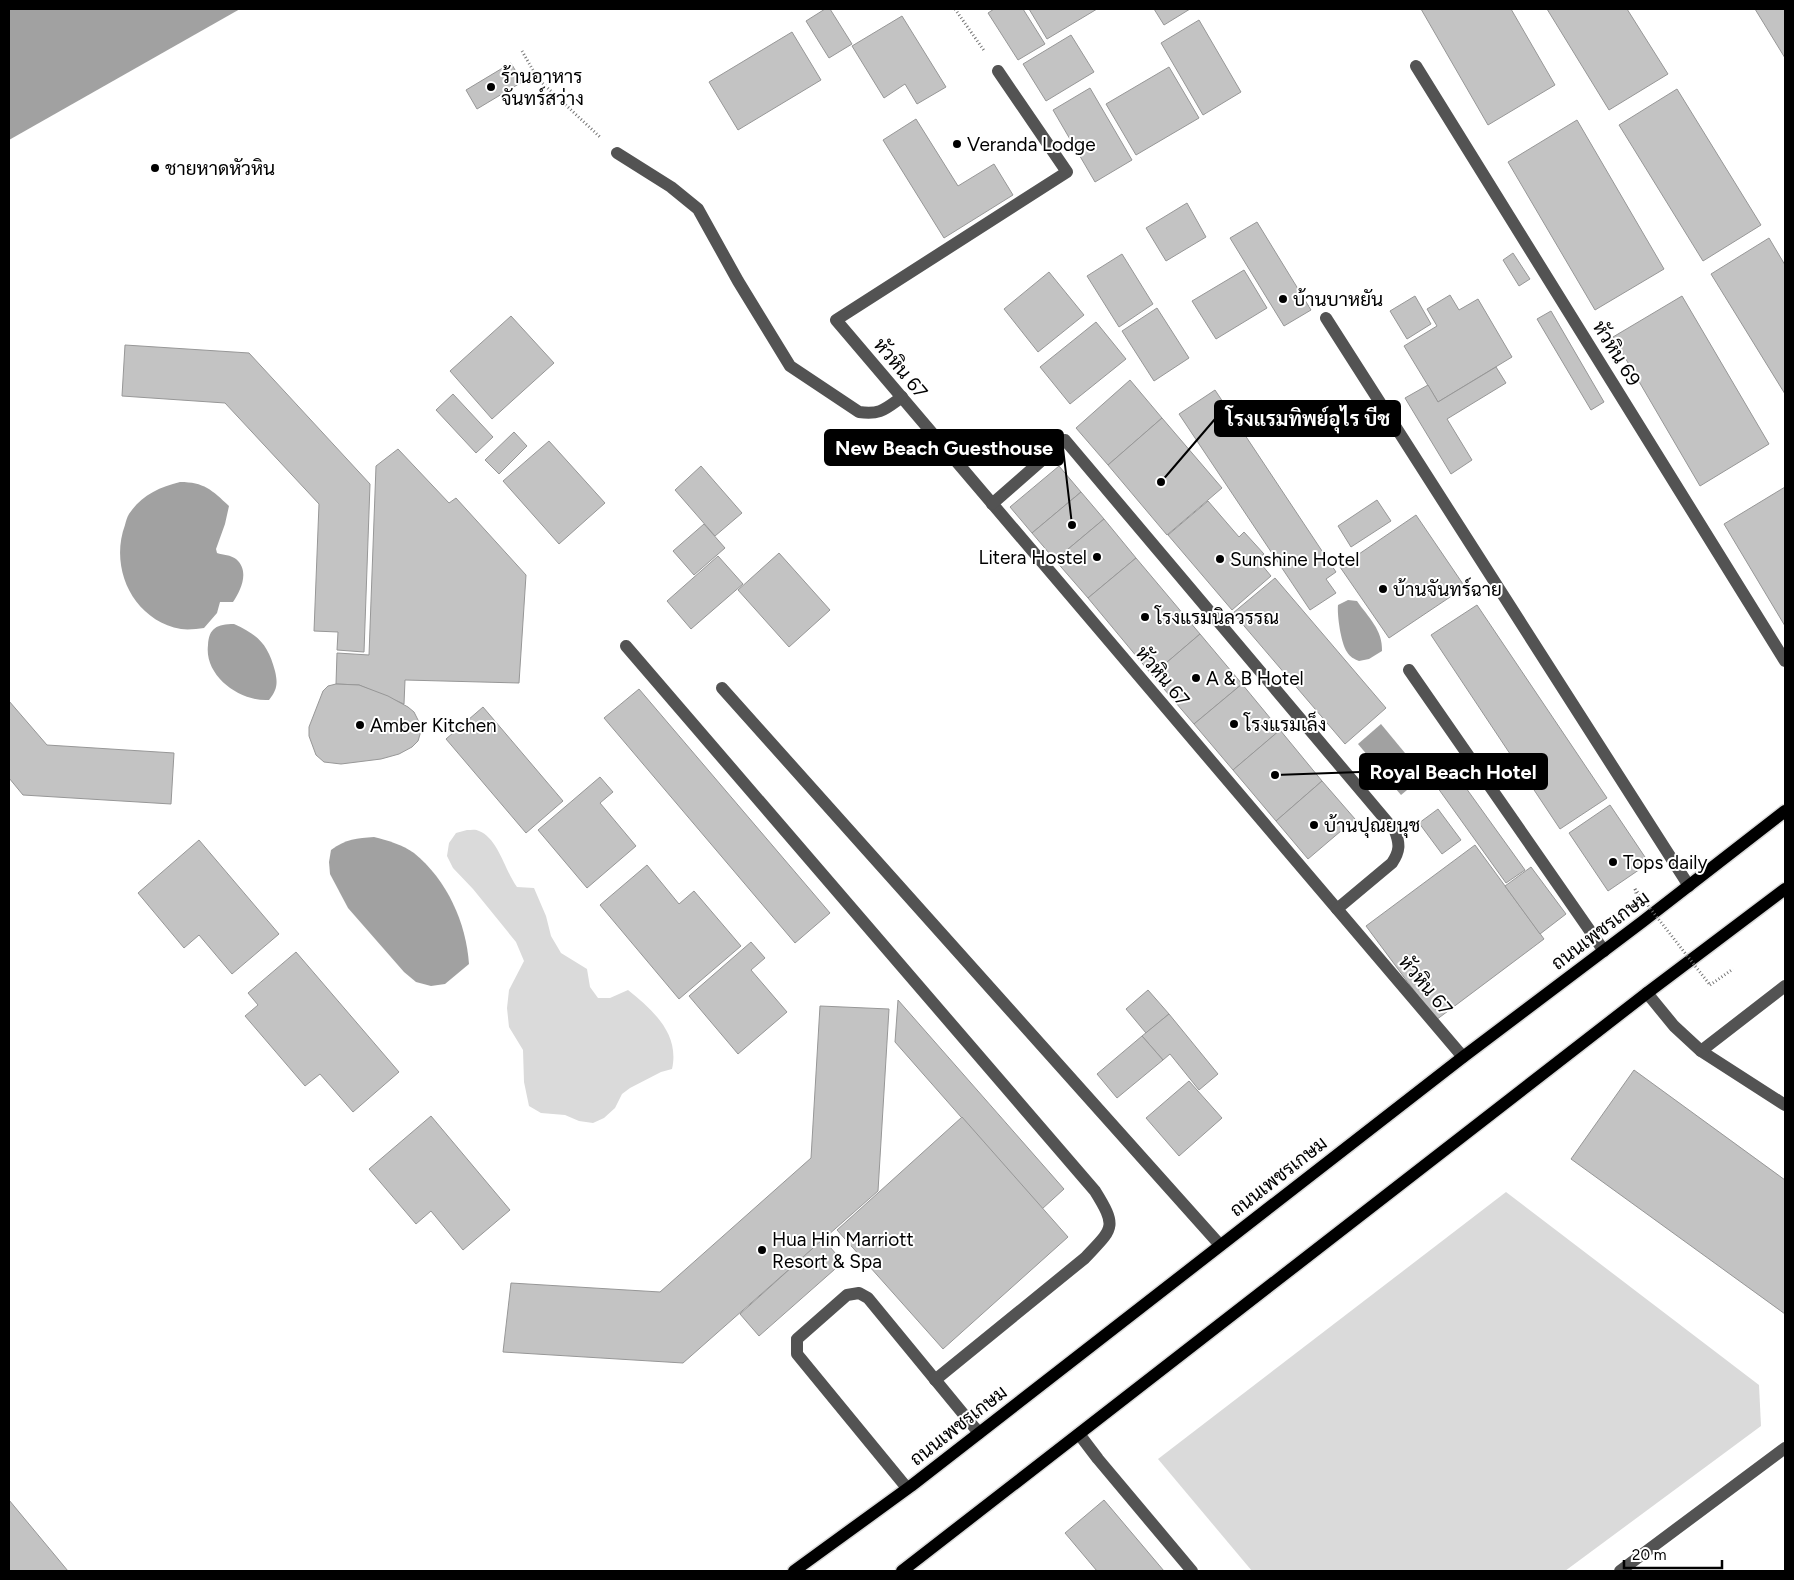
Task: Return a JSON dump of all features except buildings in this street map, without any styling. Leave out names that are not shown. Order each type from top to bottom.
[{"type":"main road","name":"ถนนเพชรเกษม","points":[[794,1571],[979,1433],[1463,1057],[1785,811]]},
{"type":"main road","points":[[902,1571],[1647,993],[1785,889]]},
{"type":"street","name":"หัวหิน 69","points":[[1416,66],[1785,660]]},
{"type":"street","name":"หัวหิน 67","points":[[998,71],[1067,172],[836,320],[1463,1057]]},
{"type":"street","points":[[617,153],[672,187],[698,209],[738,281],[790,366],[859,412],[872,414],[881,411],[902,397]]},
{"type":"street","points":[[1326,318],[1689,886]]},
{"type":"street","points":[[992,504],[1065,440],[1395,831],[1400,842],[1398,853],[1392,863],[1337,909]]},
{"type":"street","points":[[626,646],[1095,1192],[1108,1212],[1110,1223],[1106,1236],[1085,1258],[935,1380]]},
{"type":"street","points":[[1409,670],[1604,951]]},
{"type":"street","points":[[722,688],[1220,1245]]},
{"type":"street","points":[[1701,1050],[1785,986]]},
{"type":"street","points":[[1647,993],[1674,1026],[1701,1050],[1785,1105]]},
{"type":"street","points":[[907,1488],[800,1359],[796,1348],[796,1339],[847,1295],[858,1294],[868,1298],[979,1433]]},
{"type":"street","points":[[1079,1434],[1192,1571]]},
{"type":"street","points":[[1620,1571],[1785,1448]]},
{"type":"path","points":[[955,9],[998,71]]},
{"type":"path","points":[[522,51],[538,79],[617,153]]},
{"type":"path","points":[[1635,889],[1710,985],[1733,969]]},
{"type":"shaded area","points":[[9,9],[240,9],[9,140]]},
{"type":"shaded area","points":[[180,482],[202,485],[229,506],[216,549],[217,553],[236,559],[243,569],[243,580],[233,602],[220,602],[217,613],[204,628],[181,629],[164,624],[150,615],[129,590],[120,558],[121,541],[128,515],[139,502],[151,493]]},
{"type":"shaded area","points":[[1348,600],[1357,601],[1374,624],[1380,637],[1382,651],[1369,659],[1359,661],[1349,655],[1345,648],[1340,629],[1338,605]]},
{"type":"shaded area","points":[[234,624],[256,637],[269,654],[277,683],[274,693],[269,700],[247,697],[236,692],[218,677],[212,667],[208,656],[208,645],[212,631],[219,626]]},
{"type":"shaded area","points":[[1381,724],[1424,776],[1401,795],[1358,744]]},
{"type":"shaded area","points":[[478,830],[491,840],[517,887],[534,888],[546,916],[551,936],[561,953],[587,969],[590,987],[598,998],[610,998],[628,990],[647,1006],[668,1034],[672,1045],[672,1069],[661,1072],[630,1088],[622,1094],[615,1108],[604,1118],[593,1123],[579,1121],[565,1115],[541,1113],[529,1106],[524,1082],[523,1050],[509,1027],[507,1008],[509,990],[524,961],[516,942],[473,889],[453,868],[447,856],[449,843],[456,833]]},
{"type":"shaded area","points":[[374,837],[395,843],[414,853],[436,876],[453,903],[464,933],[469,964],[445,984],[431,986],[416,982],[404,972],[348,908],[330,874],[331,850],[342,843]]},
{"type":"shaded area","points":[[1506,1192],[1759,1385],[1761,1426],[1565,1571],[1252,1571],[1158,1459]]},
{"type":"place","name":"ร้านอาหาร จันทร์สว่าง","points":[[491,87]]},
{"type":"place","name":"Veranda Lodge","points":[[957,144]]},
{"type":"place","name":"ชายหาดหัวหิน","points":[[155,168]]},
{"type":"place","name":"บ้านบาหยัน","points":[[1283,299]]},
{"type":"place","name":"โรงแรมทิพย์อุไร บีช","points":[[1161,482]]},
{"type":"place","name":"New Beach Guesthouse","points":[[1072,525]]},
{"type":"place","name":"Litera Hostel","points":[[1097,557]]},
{"type":"place","name":"Sunshine Hotel","points":[[1220,559]]},
{"type":"place","name":"บ้านจันทร์ฉาย","points":[[1383,589]]},
{"type":"place","name":"โรงแรมนิลวรรณ","points":[[1145,617]]},
{"type":"place","name":"A & B Hotel","points":[[1196,678]]},
{"type":"place","name":"โรงแรมเล็ง","points":[[1234,724]]},
{"type":"place","name":"Amber Kitchen","points":[[360,725]]},
{"type":"place","name":"Royal Beach Hotel","points":[[1275,775]]},
{"type":"place","name":"บ้านปุณยนุช","points":[[1314,825]]},
{"type":"place","name":"Tops daily","points":[[1613,862]]},
{"type":"place","name":"Hua Hin Marriott Resort & Spa","points":[[762,1250]]}]
